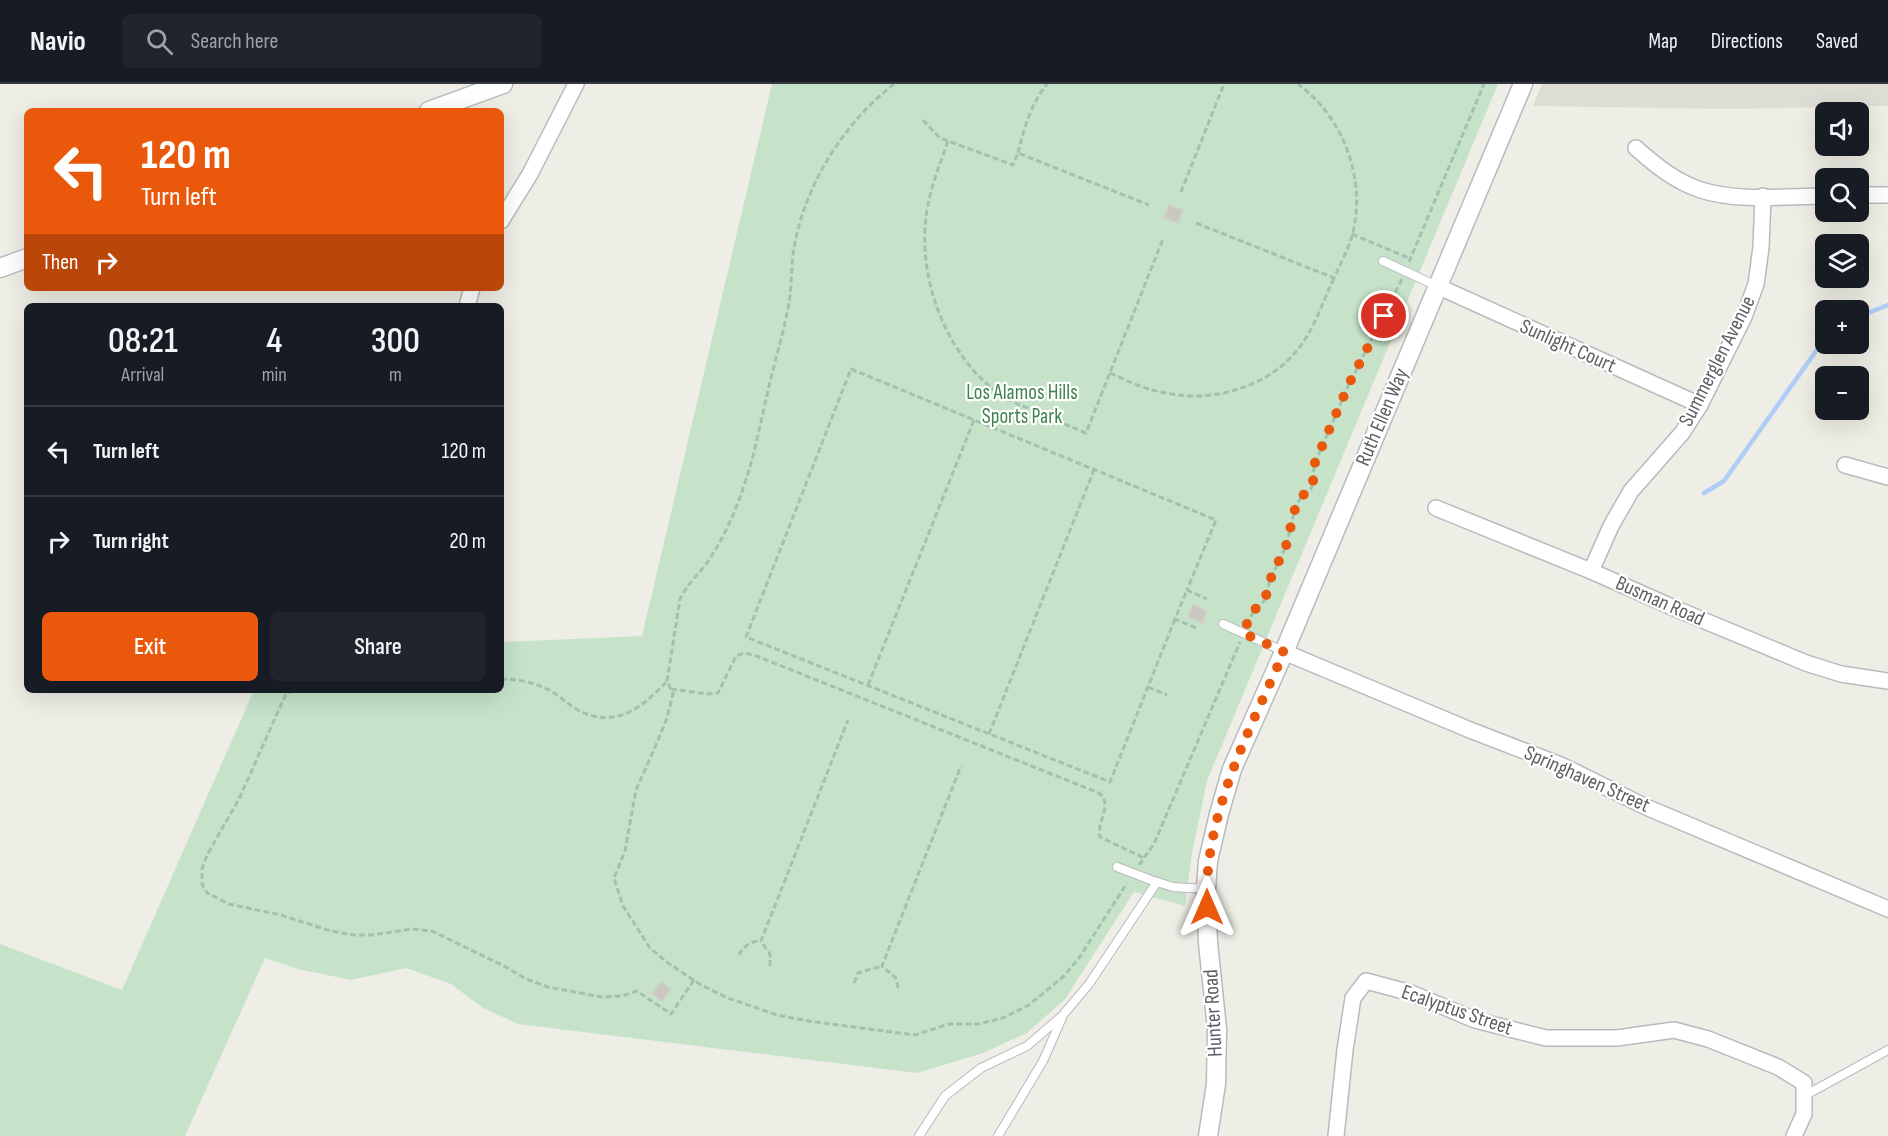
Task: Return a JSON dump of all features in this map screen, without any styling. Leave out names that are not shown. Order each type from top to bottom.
[{"type":"street","points":[[437,108],[503,84]]},
{"type":"street","points":[[504,216],[530,174],[576,84]]},
{"type":"street","name":"Ruth Ellen Way","points":[[1284,652],[1523,84]]},
{"type":"street","points":[[1636,148],[1658,168],[1700,190],[1725,196],[1815,196]]},
{"type":"street","points":[[1869,195],[1888,195]]},
{"type":"street","name":"Summerglen Avenue","points":[[1591,571],[1611,526],[1631,491],[1682,433],[1700,405],[1744,317],[1756,284],[1761,247],[1763,196]]},
{"type":"street","points":[[0,268],[24,259]]},
{"type":"street","name":"Sunlight Court","points":[[1437,286],[1700,405]]},
{"type":"street","points":[[1845,465],[1888,477]]},
{"type":"street","name":"Busman Road","points":[[1436,508],[1806,663],[1841,674],[1888,681]]},
{"type":"street","name":"Hunter Road","points":[[1208,1136],[1216,1084],[1217,1029],[1208,943],[1206,889],[1208,861],[1232,770],[1284,652]]},
{"type":"street","name":"Springhaven Street","points":[[1284,652],[1470,730],[1563,766],[1646,807],[1888,909]]},
{"type":"street","name":"Ecalyptus Street","points":[[1336,1136],[1353,998],[1366,981],[1411,993],[1476,1020],[1546,1038],[1617,1038],[1674,1030],[1708,1039],[1778,1067],[1804,1090]]},
{"type":"street","points":[[1794,1136],[1804,1114],[1804,1090]]},
{"type":"lane","points":[[1383,261],[1437,286]]},
{"type":"lane","points":[[1223,624],[1284,652]]},
{"type":"lane","points":[[1117,867],[1173,887],[1206,889]]},
{"type":"lane","points":[[919,1136],[945,1096],[981,1068],[1028,1046],[1062,1016],[1089,984],[1156,882]]},
{"type":"lane","points":[[998,1136],[1043,1061],[1062,1016]]},
{"type":"lane","points":[[1804,1090],[1888,1050]]},
{"type":"path","points":[[504,679],[528,682],[547,689],[578,711],[596,717],[615,717],[632,712],[654,695],[667,681],[680,599],[685,588],[712,556],[739,497],[750,466],[789,302],[797,232],[807,201],[840,139],[865,109],[894,84]]},
{"type":"path","points":[[923,120],[940,138],[1013,165],[1027,120],[1036,100],[1047,84]]},
{"type":"path","points":[[1181,192],[1224,84]]},
{"type":"path","points":[[1110,373],[1140,386],[1180,395],[1216,394],[1258,382],[1288,361],[1300,346],[1309,332],[1352,234],[1356,196],[1354,171],[1339,130],[1319,102],[1298,84]]},
{"type":"path","points":[[667,681],[673,694],[667,718],[636,790],[625,851],[615,879],[623,906],[650,948],[694,980],[728,998],[777,1015],[808,1021],[915,1035],[949,1024],[978,1024],[1003,1018],[1029,1005],[1064,976],[1154,844],[1252,612],[1265,600],[1270,580],[1286,546],[1296,505],[1311,489],[1314,465],[1411,259],[1484,84]]},
{"type":"path","points":[[948,141],[931,188],[926,221],[926,258],[929,281],[939,311],[966,361],[1000,395],[1086,433],[1163,239]]},
{"type":"path","points":[[1018,153],[1149,205]]},
{"type":"path","points":[[1196,223],[1334,278]]},
{"type":"path","points":[[1352,234],[1411,259]]},
{"type":"path","points":[[851,369],[974,420],[1216,520],[1110,782],[746,637],[851,369]]},
{"type":"path","points":[[867,685],[974,420]]},
{"type":"path","points":[[989,734],[1094,470]]},
{"type":"path","points":[[1187,590],[1207,599]]},
{"type":"path","points":[[1175,618],[1196,628]]},
{"type":"path","points":[[671,689],[707,694],[718,693],[736,656],[744,653],[754,655],[1099,793],[1106,805],[1099,829],[1100,837],[1144,858]]},
{"type":"path","points":[[1148,687],[1167,695]]},
{"type":"path","points":[[290,693],[285,696],[239,799],[207,855],[202,869],[201,884],[207,893],[228,904],[281,915],[331,931],[353,935],[372,935],[412,928],[432,931],[504,966],[526,980],[548,987],[602,997],[622,996],[637,991],[671,1014],[694,980]]},
{"type":"path","points":[[761,941],[848,720]]},
{"type":"path","points":[[882,966],[961,766]]},
{"type":"path","points":[[739,955],[742,949],[749,944],[761,941]]},
{"type":"path","points":[[761,941],[771,954],[770,966]]},
{"type":"path","points":[[854,983],[858,973],[882,966]]},
{"type":"path","points":[[882,966],[896,978],[898,988]]},
{"type":"shaded area","points":[[1542,84],[1888,84],[1888,106],[1869,106],[1869,102],[1815,102],[1815,107],[1730,109],[1533,106]]},
{"type":"green space","name":"Los Alamos Hills Sports Park","points":[[772,84],[1498,84],[1207,781],[1192,853],[1185,906],[1134,892],[1065,999],[1027,1033],[983,1053],[917,1073],[518,1024],[483,1008],[451,984],[406,968],[351,980],[298,969],[265,958],[185,1136],[0,1136],[0,944],[122,990],[253,693],[504,693],[504,642],[642,636]]},
{"type":"building","points":[[1169,205],[1183,210],[1178,223],[1164,218]]},
{"type":"building","points":[[1193,604],[1207,611],[1202,623],[1188,617]]},
{"type":"building","points":[[661,982],[671,989],[662,1001],[652,994]]},
{"type":"waterway","points":[[1869,313],[1888,305]]},
{"type":"waterway","points":[[1704,493],[1724,481],[1815,353]]},
{"type":"route","points":[[1207,907],[1208,861],[1232,770],[1284,652],[1243,633],[1252,612],[1265,600],[1270,580],[1286,546],[1296,505],[1311,489],[1314,465],[1349,384],[1384,316]]}]
